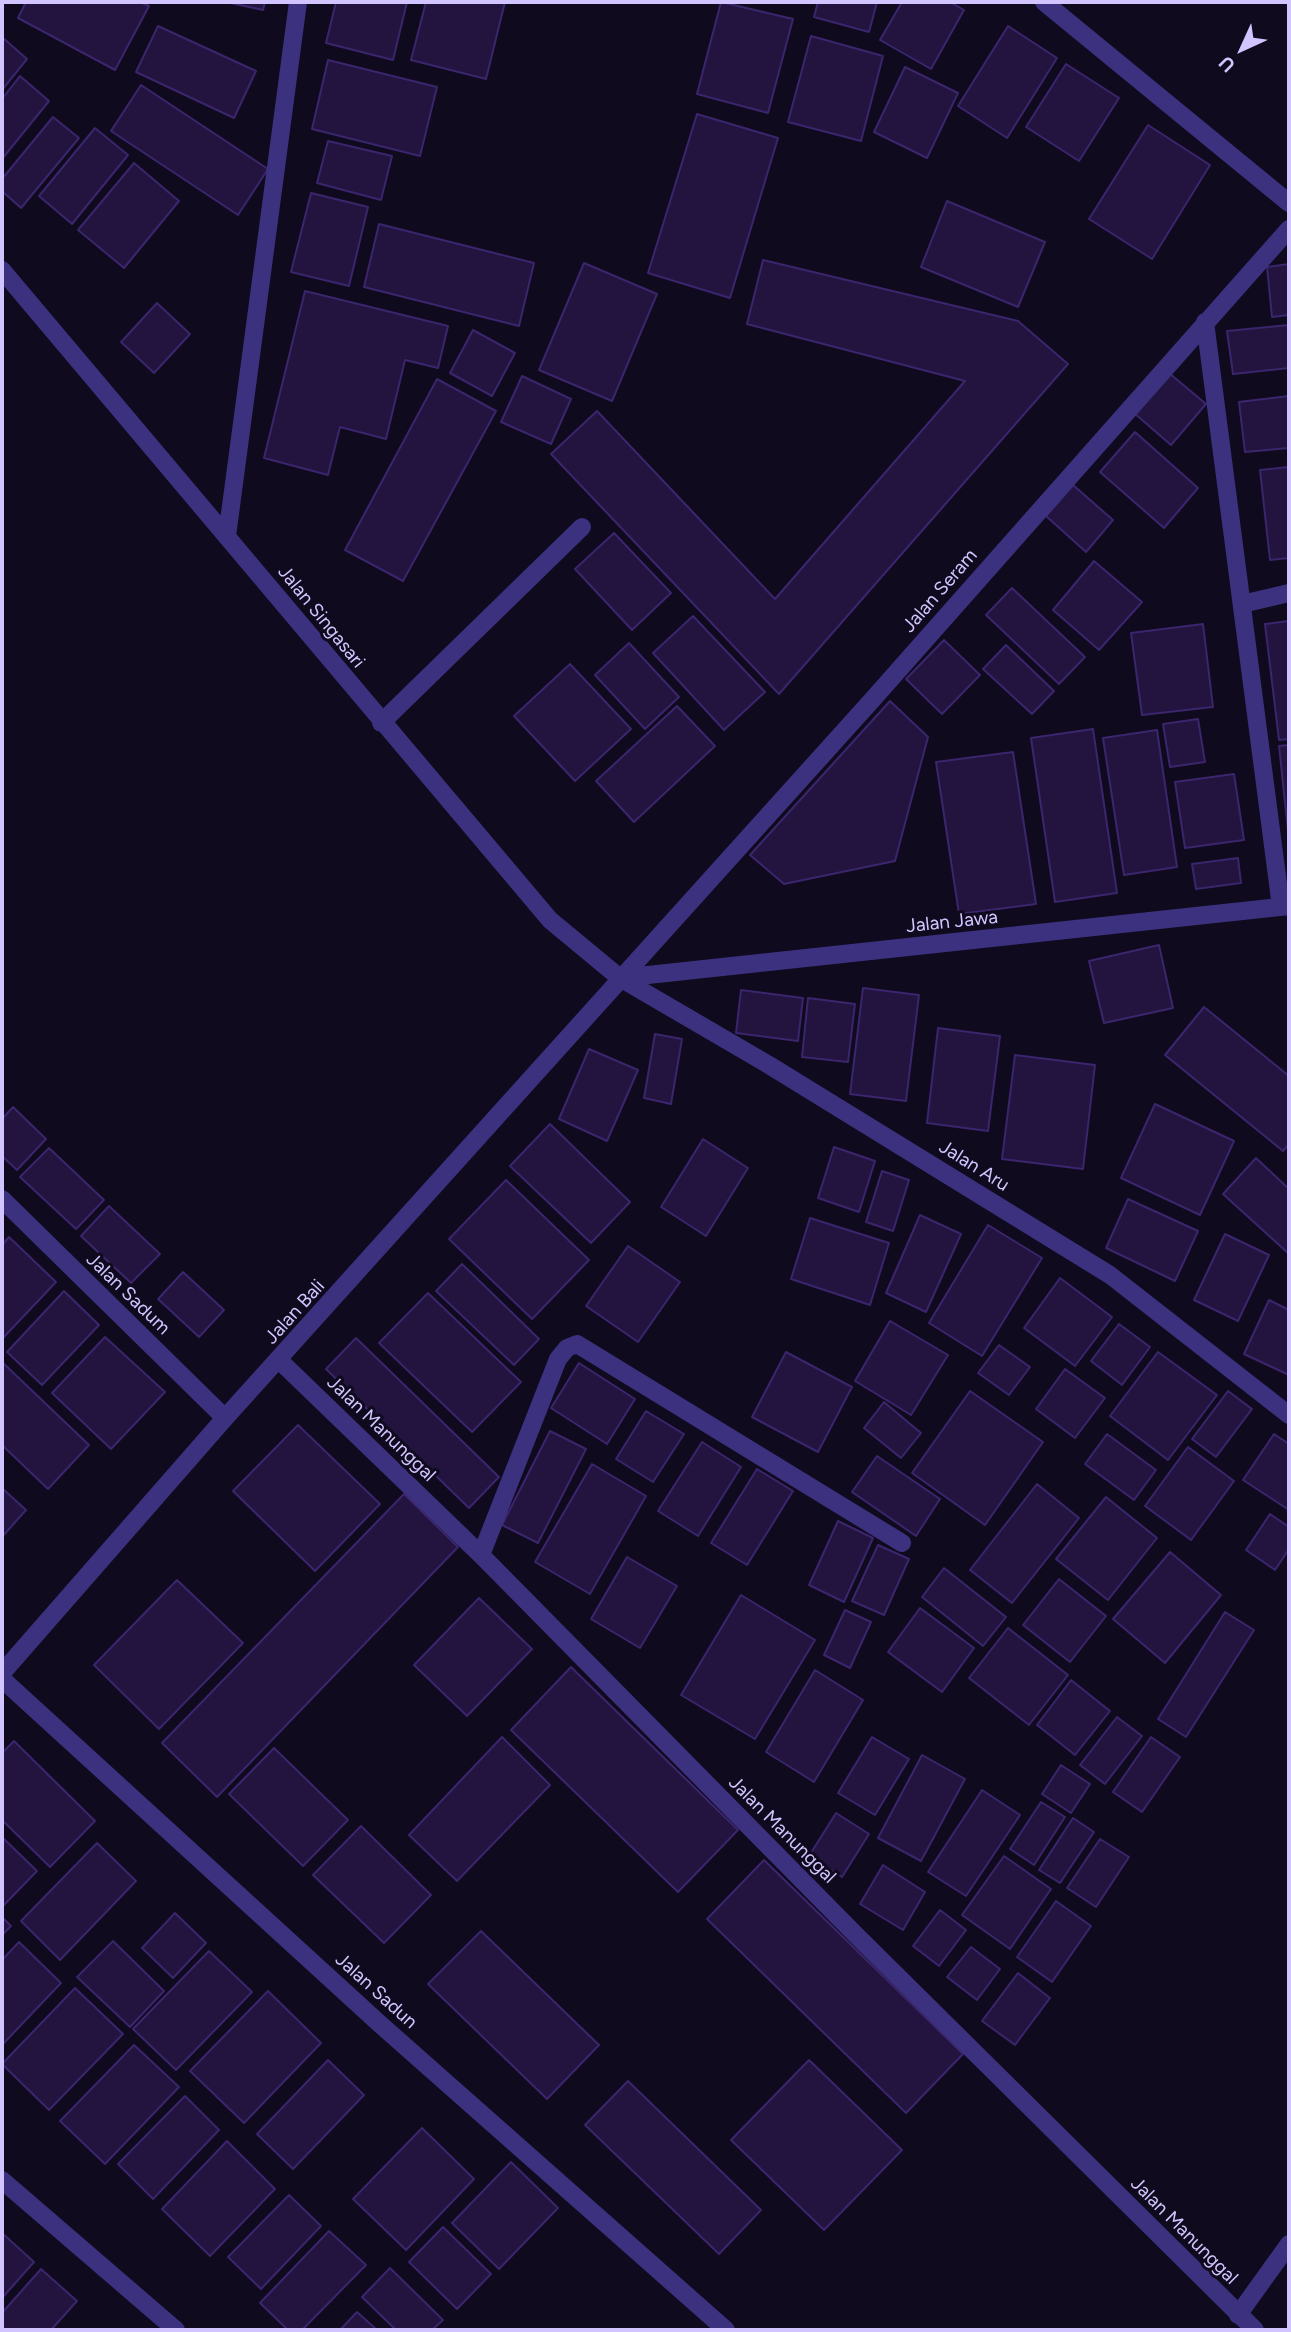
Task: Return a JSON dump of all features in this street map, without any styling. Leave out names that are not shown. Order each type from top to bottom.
[{"type":"street","points":[[227,536],[298,2]]},
{"type":"street","points":[[1044,2],[1289,203]]},
{"type":"street","name":"Jalan Seram","points":[[620,978],[873,699],[1289,229]]},
{"type":"street","name":"Jalan Singasari","points":[[2,270],[530,900],[620,978]]},
{"type":"street","points":[[1205,321],[1285,906]]},
{"type":"street","points":[[381,723],[582,527]]},
{"type":"street","points":[[1242,604],[1289,593]]},
{"type":"street","name":"Jalan Jawa","points":[[620,978],[1285,906]]},
{"type":"street","name":"Jalan Bali","points":[[2,1673],[225,1418],[620,978]]},
{"type":"street","name":"Jalan Aru","points":[[620,978],[769,1065],[1110,1275],[1289,1415]]},
{"type":"street","name":"Jalan Sadum","points":[[2,1199],[225,1418]]},
{"type":"street","points":[[481,1555],[558,1359],[566,1348],[577,1343],[902,1543]]},
{"type":"street","name":"Jalan Manunggal","points":[[279,1360],[481,1555],[857,1936],[1255,2330]]},
{"type":"street","name":"Jalan Sadun","points":[[2,1679],[361,2006],[726,2330]]},
{"type":"street","points":[[2,2180],[176,2330]]},
{"type":"street","points":[[1238,2315],[1289,2244]]},
{"type":"building","points":[[26,2],[140,2],[149,6],[115,70],[18,18]]},
{"type":"building","points":[[226,2],[265,2],[263,10]]},
{"type":"building","points":[[336,2],[407,2],[393,60],[326,43]]},
{"type":"building","points":[[426,2],[505,2],[486,79],[411,60]]},
{"type":"building","points":[[721,2],[793,19],[768,113],[697,94]]},
{"type":"building","points":[[818,2],[877,2],[869,32],[814,17]]},
{"type":"building","points":[[902,2],[950,2],[964,10],[931,69],[880,40]]},
{"type":"building","points":[[158,26],[256,71],[234,118],[136,72]]},
{"type":"building","points":[[1008,26],[1057,58],[1007,138],[958,106]]},
{"type":"building","points":[[811,36],[883,56],[861,141],[788,122]]},
{"type":"building","points":[[2,37],[27,59],[2,90]]},
{"type":"building","points":[[328,60],[437,87],[420,156],[312,129]]},
{"type":"building","points":[[1066,64],[1119,98],[1079,161],[1026,127]]},
{"type":"building","points":[[905,67],[958,93],[927,158],[874,132]]},
{"type":"building","points":[[20,76],[49,101],[2,159],[2,99]]},
{"type":"building","points":[[141,85],[268,169],[238,215],[111,131]]},
{"type":"building","points":[[697,114],[778,138],[730,298],[648,273]]},
{"type":"building","points":[[53,117],[79,138],[21,208],[2,191],[2,179]]},
{"type":"building","points":[[1148,125],[1210,165],[1152,259],[1089,219]]},
{"type":"building","points":[[95,128],[128,155],[72,224],[39,196]]},
{"type":"building","points":[[328,141],[392,156],[381,200],[317,183]]},
{"type":"building","points":[[134,163],[179,201],[124,268],[78,230]]},
{"type":"building","points":[[311,193],[368,207],[349,286],[291,272]]},
{"type":"building","points":[[947,201],[1045,242],[1018,307],[921,267]]},
{"type":"building","points":[[379,224],[534,263],[519,326],[364,287]]},
{"type":"building","points":[[763,260],[1018,321],[1068,364],[779,694],[551,454],[597,411],[775,599],[965,381],[747,324]]},
{"type":"building","points":[[584,263],[657,294],[612,401],[539,370]]},
{"type":"building","points":[[1289,264],[1289,315],[1272,317],[1267,267]]},
{"type":"building","points":[[305,291],[448,326],[438,368],[405,360],[386,439],[340,427],[328,475],[264,458]]},
{"type":"building","points":[[157,303],[190,334],[154,373],[121,342]]},
{"type":"building","points":[[1289,325],[1289,368],[1233,374],[1227,331]]},
{"type":"building","points":[[473,330],[515,353],[492,396],[450,373]]},
{"type":"building","points":[[1169,373],[1206,404],[1171,445],[1134,413]]},
{"type":"building","points":[[522,376],[571,399],[551,444],[501,422]]},
{"type":"building","points":[[437,379],[496,411],[403,581],[345,550]]},
{"type":"building","points":[[1289,396],[1289,448],[1245,452],[1239,402]]},
{"type":"building","points":[[1135,432],[1198,488],[1164,528],[1100,472]]},
{"type":"building","points":[[1289,467],[1289,558],[1270,560],[1260,470]]},
{"type":"building","points":[[1073,485],[1113,520],[1086,552],[1046,516]]},
{"type":"building","points":[[614,533],[671,593],[632,630],[575,569]]},
{"type":"building","points":[[1094,561],[1142,602],[1099,650],[1053,610]]},
{"type":"building","points":[[1012,588],[1085,657],[1059,684],[986,615]]},
{"type":"building","points":[[693,616],[765,692],[724,730],[653,653]]},
{"type":"building","points":[[1289,621],[1289,739],[1279,740],[1265,624]]},
{"type":"building","points":[[1203,624],[1213,707],[1142,715],[1131,633]]},
{"type":"building","points":[[944,640],[980,675],[942,714],[906,679]]},
{"type":"building","points":[[629,643],[679,697],[645,729],[595,675]]},
{"type":"building","points":[[1006,645],[1054,691],[1032,714],[983,669]]},
{"type":"building","points":[[570,664],[631,729],[575,781],[514,716]]},
{"type":"building","points":[[890,701],[928,737],[895,861],[784,884],[750,855]]},
{"type":"building","points":[[677,706],[715,746],[634,822],[596,781]]},
{"type":"building","points":[[1198,719],[1205,762],[1170,767],[1163,724]]},
{"type":"building","points":[[1093,729],[1117,893],[1055,902],[1031,738]]},
{"type":"building","points":[[1157,730],[1177,867],[1124,875],[1103,738]]},
{"type":"building","points":[[1289,745],[1289,840],[1279,746]]},
{"type":"building","points":[[1013,752],[1036,904],[959,914],[936,762]]},
{"type":"building","points":[[1234,774],[1244,840],[1185,848],[1175,782]]},
{"type":"building","points":[[1238,858],[1241,883],[1196,889],[1192,864]]},
{"type":"building","points":[[1159,945],[1173,1008],[1104,1023],[1089,961]]},
{"type":"building","points":[[863,988],[919,995],[906,1101],[850,1094]]},
{"type":"building","points":[[741,990],[803,998],[798,1041],[736,1033]]},
{"type":"building","points":[[808,998],[855,1004],[848,1062],[802,1057]]},
{"type":"building","points":[[1204,1007],[1289,1076],[1289,1144],[1283,1151],[1165,1055]]},
{"type":"building","points":[[938,1028],[1000,1036],[988,1131],[927,1123]]},
{"type":"building","points":[[655,1034],[682,1039],[671,1104],[644,1098]]},
{"type":"building","points":[[589,1049],[638,1070],[607,1141],[559,1119]]},
{"type":"building","points":[[1015,1055],[1095,1065],[1083,1169],[1002,1159]]},
{"type":"building","points":[[1155,1104],[1234,1141],[1200,1215],[1121,1178]]},
{"type":"building","points":[[13,1107],[46,1139],[17,1170],[2,1156],[2,1119]]},
{"type":"building","points":[[550,1124],[630,1202],[591,1243],[510,1166]]},
{"type":"building","points":[[703,1139],[748,1168],[706,1236],[661,1207]]},
{"type":"building","points":[[834,1147],[875,1161],[859,1212],[818,1198]]},
{"type":"building","points":[[49,1148],[104,1200],[76,1229],[20,1177]]},
{"type":"building","points":[[1256,1158],[1289,1189],[1289,1254],[1223,1194]]},
{"type":"building","points":[[882,1171],[909,1180],[893,1231],[866,1222]]},
{"type":"building","points":[[506,1180],[589,1260],[532,1319],[449,1239]]},
{"type":"building","points":[[1128,1199],[1198,1231],[1175,1281],[1106,1248]]},
{"type":"building","points":[[109,1206],[160,1254],[131,1283],[81,1236]]},
{"type":"building","points":[[920,1215],[961,1234],[926,1312],[886,1293]]},
{"type":"building","points":[[810,1218],[889,1243],[870,1305],[791,1279]]},
{"type":"building","points":[[988,1225],[1042,1258],[982,1356],[929,1323]]},
{"type":"building","points":[[1225,1234],[1269,1255],[1238,1321],[1194,1300]]},
{"type":"building","points":[[9,1237],[56,1282],[2,1339],[2,1245]]},
{"type":"building","points":[[628,1246],[680,1282],[638,1342],[586,1306]]},
{"type":"building","points":[[462,1264],[539,1339],[514,1365],[436,1291]]},
{"type":"building","points":[[183,1272],[224,1310],[199,1337],[158,1299]]},
{"type":"building","points":[[1060,1278],[1112,1317],[1075,1366],[1024,1328]]},
{"type":"building","points":[[64,1291],[99,1325],[42,1385],[7,1352]]},
{"type":"building","points":[[428,1293],[521,1382],[472,1432],[379,1343]]},
{"type":"building","points":[[1269,1300],[1289,1310],[1289,1375],[1244,1354]]},
{"type":"building","points":[[890,1321],[948,1355],[911,1415],[855,1381]]},
{"type":"building","points":[[1119,1324],[1150,1347],[1122,1385],[1091,1361]]},
{"type":"building","points":[[105,1337],[165,1392],[111,1449],[52,1393]]},
{"type":"building","points":[[356,1338],[499,1477],[469,1508],[326,1369]]},
{"type":"building","points":[[999,1345],[1030,1367],[1009,1395],[978,1373]]},
{"type":"building","points":[[786,1352],[852,1387],[818,1452],[752,1417]]},
{"type":"building","points":[[1158,1352],[1217,1395],[1168,1460],[1110,1416]]},
{"type":"building","points":[[2,1362],[89,1445],[48,1489],[2,1445]]},
{"type":"building","points":[[579,1363],[635,1399],[607,1444],[551,1408]]},
{"type":"building","points":[[1065,1369],[1105,1398],[1075,1438],[1036,1409]]},
{"type":"building","points":[[970,1391],[1043,1442],[985,1525],[912,1473]]},
{"type":"building","points":[[1228,1391],[1252,1409],[1216,1457],[1192,1439]]},
{"type":"building","points":[[884,1402],[921,1433],[901,1458],[864,1428]]},
{"type":"building","points":[[646,1411],[684,1434],[653,1482],[616,1459]]},
{"type":"building","points":[[298,1425],[380,1504],[315,1571],[233,1491]]},
{"type":"building","points":[[550,1431],[586,1449],[538,1543],[502,1525]]},
{"type":"building","points":[[1107,1434],[1156,1470],[1134,1500],[1085,1464]]},
{"type":"building","points":[[1274,1434],[1289,1444],[1289,1510],[1243,1480]]},
{"type":"building","points":[[702,1442],[741,1467],[698,1536],[658,1511]]},
{"type":"building","points":[[1188,1447],[1234,1481],[1191,1540],[1145,1506]]},
{"type":"building","points":[[877,1456],[940,1499],[916,1536],[852,1492]]},
{"type":"building","points":[[592,1464],[646,1496],[590,1594],[535,1562]]},
{"type":"building","points":[[757,1469],[793,1491],[747,1565],[711,1543]]},
{"type":"building","points":[[1037,1484],[1079,1518],[1012,1603],[970,1570]]},
{"type":"building","points":[[2,1488],[26,1510],[2,1537]]},
{"type":"building","points":[[404,1494],[458,1547],[217,1797],[162,1743]]},
{"type":"building","points":[[1106,1497],[1157,1538],[1108,1600],[1056,1559]]},
{"type":"building","points":[[1270,1514],[1289,1527],[1289,1549],[1275,1570],[1246,1550]]},
{"type":"building","points":[[838,1521],[873,1538],[844,1602],[809,1585]]},
{"type":"building","points":[[878,1545],[909,1559],[884,1615],[852,1601]]},
{"type":"building","points":[[1170,1552],[1221,1595],[1165,1663],[1113,1619]]},
{"type":"building","points":[[627,1557],[677,1586],[640,1648],[591,1619]]},
{"type":"building","points":[[944,1568],[1006,1617],[983,1646],[922,1597]]},
{"type":"building","points":[[1059,1579],[1106,1616],[1070,1662],[1023,1625]]},
{"type":"building","points":[[177,1580],[243,1643],[159,1729],[94,1665]]},
{"type":"building","points":[[741,1595],[815,1640],[755,1739],[681,1695]]},
{"type":"building","points":[[479,1598],[532,1649],[467,1716],[414,1665]]},
{"type":"building","points":[[920,1608],[974,1648],[942,1692],[888,1652]]},
{"type":"building","points":[[845,1610],[871,1622],[850,1668],[824,1655]]},
{"type":"building","points":[[1225,1612],[1254,1630],[1186,1737],[1158,1719]]},
{"type":"building","points":[[1008,1628],[1068,1675],[1029,1725],[969,1678]]},
{"type":"building","points":[[571,1667],[738,1830],[678,1892],[511,1730]]},
{"type":"building","points":[[815,1670],[863,1700],[814,1782],[766,1752]]},
{"type":"building","points":[[1071,1680],[1110,1711],[1075,1755],[1037,1725]]},
{"type":"building","points":[[1117,1717],[1142,1736],[1105,1784],[1080,1765]]},
{"type":"building","points":[[502,1737],[550,1785],[457,1881],[409,1835]]},
{"type":"building","points":[[872,1737],[909,1759],[875,1815],[838,1793]]},
{"type":"building","points":[[1151,1737],[1180,1757],[1142,1812],[1113,1792]]},
{"type":"building","points":[[14,1741],[95,1821],[50,1867],[2,1820],[2,1753]]},
{"type":"building","points":[[274,1748],[348,1820],[303,1866],[229,1794]]},
{"type":"building","points":[[922,1755],[965,1779],[921,1861],[878,1838]]},
{"type":"building","points":[[1061,1765],[1090,1784],[1071,1813],[1042,1794]]},
{"type":"building","points":[[982,1790],[1020,1815],[966,1896],[928,1872]]},
{"type":"building","points":[[1041,1802],[1065,1817],[1034,1865],[1010,1849]]},
{"type":"building","points":[[836,1813],[869,1834],[842,1877],[809,1856]]},
{"type":"building","points":[[1073,1818],[1094,1832],[1060,1883],[1039,1870]]},
{"type":"building","points":[[361,1826],[431,1895],[384,1943],[313,1875]]},
{"type":"building","points":[[2,1837],[37,1871],[2,1907]]},
{"type":"building","points":[[1100,1839],[1129,1857],[1096,1907],[1067,1888]]},
{"type":"building","points":[[97,1843],[136,1881],[60,1960],[21,1921]]},
{"type":"building","points":[[1004,1856],[1051,1889],[1010,1949],[962,1915]]},
{"type":"building","points":[[764,1860],[963,2054],[906,2113],[707,1919]]},
{"type":"building","points":[[883,1865],[925,1892],[903,1930],[860,1904]]},
{"type":"building","points":[[1056,1901],[1091,1926],[1052,1982],[1017,1957]]},
{"type":"building","points":[[940,1910],[966,1930],[939,1966],[913,1946]]},
{"type":"building","points":[[175,1913],[206,1943],[173,1978],[142,1948]]},
{"type":"building","points":[[2,1917],[11,1926],[2,1935]]},
{"type":"building","points":[[481,1931],[599,2045],[547,2099],[428,1984]]},
{"type":"building","points":[[113,1941],[164,1991],[130,2027],[77,1977]]},
{"type":"building","points":[[19,1942],[61,1983],[2,2045],[2,1960]]},
{"type":"building","points":[[971,1947],[1000,1969],[977,2000],[947,1977]]},
{"type":"building","points":[[209,1951],[252,1992],[176,2070],[133,2029]]},
{"type":"building","points":[[1018,1973],[1050,1998],[1015,2045],[982,2021]]},
{"type":"building","points":[[75,1988],[123,2034],[49,2110],[2,2064]]},
{"type":"building","points":[[268,1991],[321,2043],[244,2123],[190,2071]]},
{"type":"building","points":[[134,2045],[179,2087],[105,2164],[60,2121]]},
{"type":"building","points":[[328,2060],[364,2095],[293,2169],[257,2134]]},
{"type":"building","points":[[809,2060],[902,2150],[824,2230],[731,2140]]},
{"type":"building","points":[[628,2081],[761,2210],[719,2254],[585,2125]]},
{"type":"building","points":[[185,2096],[219,2130],[153,2199],[118,2164]]},
{"type":"building","points":[[422,2128],[474,2179],[406,2250],[353,2199]]},
{"type":"building","points":[[227,2141],[275,2189],[210,2256],[162,2209]]},
{"type":"building","points":[[511,2162],[558,2208],[499,2269],[452,2223]]},
{"type":"building","points":[[289,2195],[321,2226],[261,2289],[228,2257]]},
{"type":"building","points":[[443,2227],[491,2274],[457,2309],[409,2262]]},
{"type":"building","points":[[329,2231],[366,2265],[302,2330],[288,2330],[260,2303]]},
{"type":"building","points":[[2,2233],[34,2262],[2,2298]]},
{"type":"building","points":[[390,2268],[443,2320],[432,2330],[396,2330],[362,2297]]},
{"type":"building","points":[[41,2269],[77,2301],[51,2330],[2,2330],[2,2313]]},
{"type":"building","points":[[357,2312],[377,2330],[340,2330]]}]
